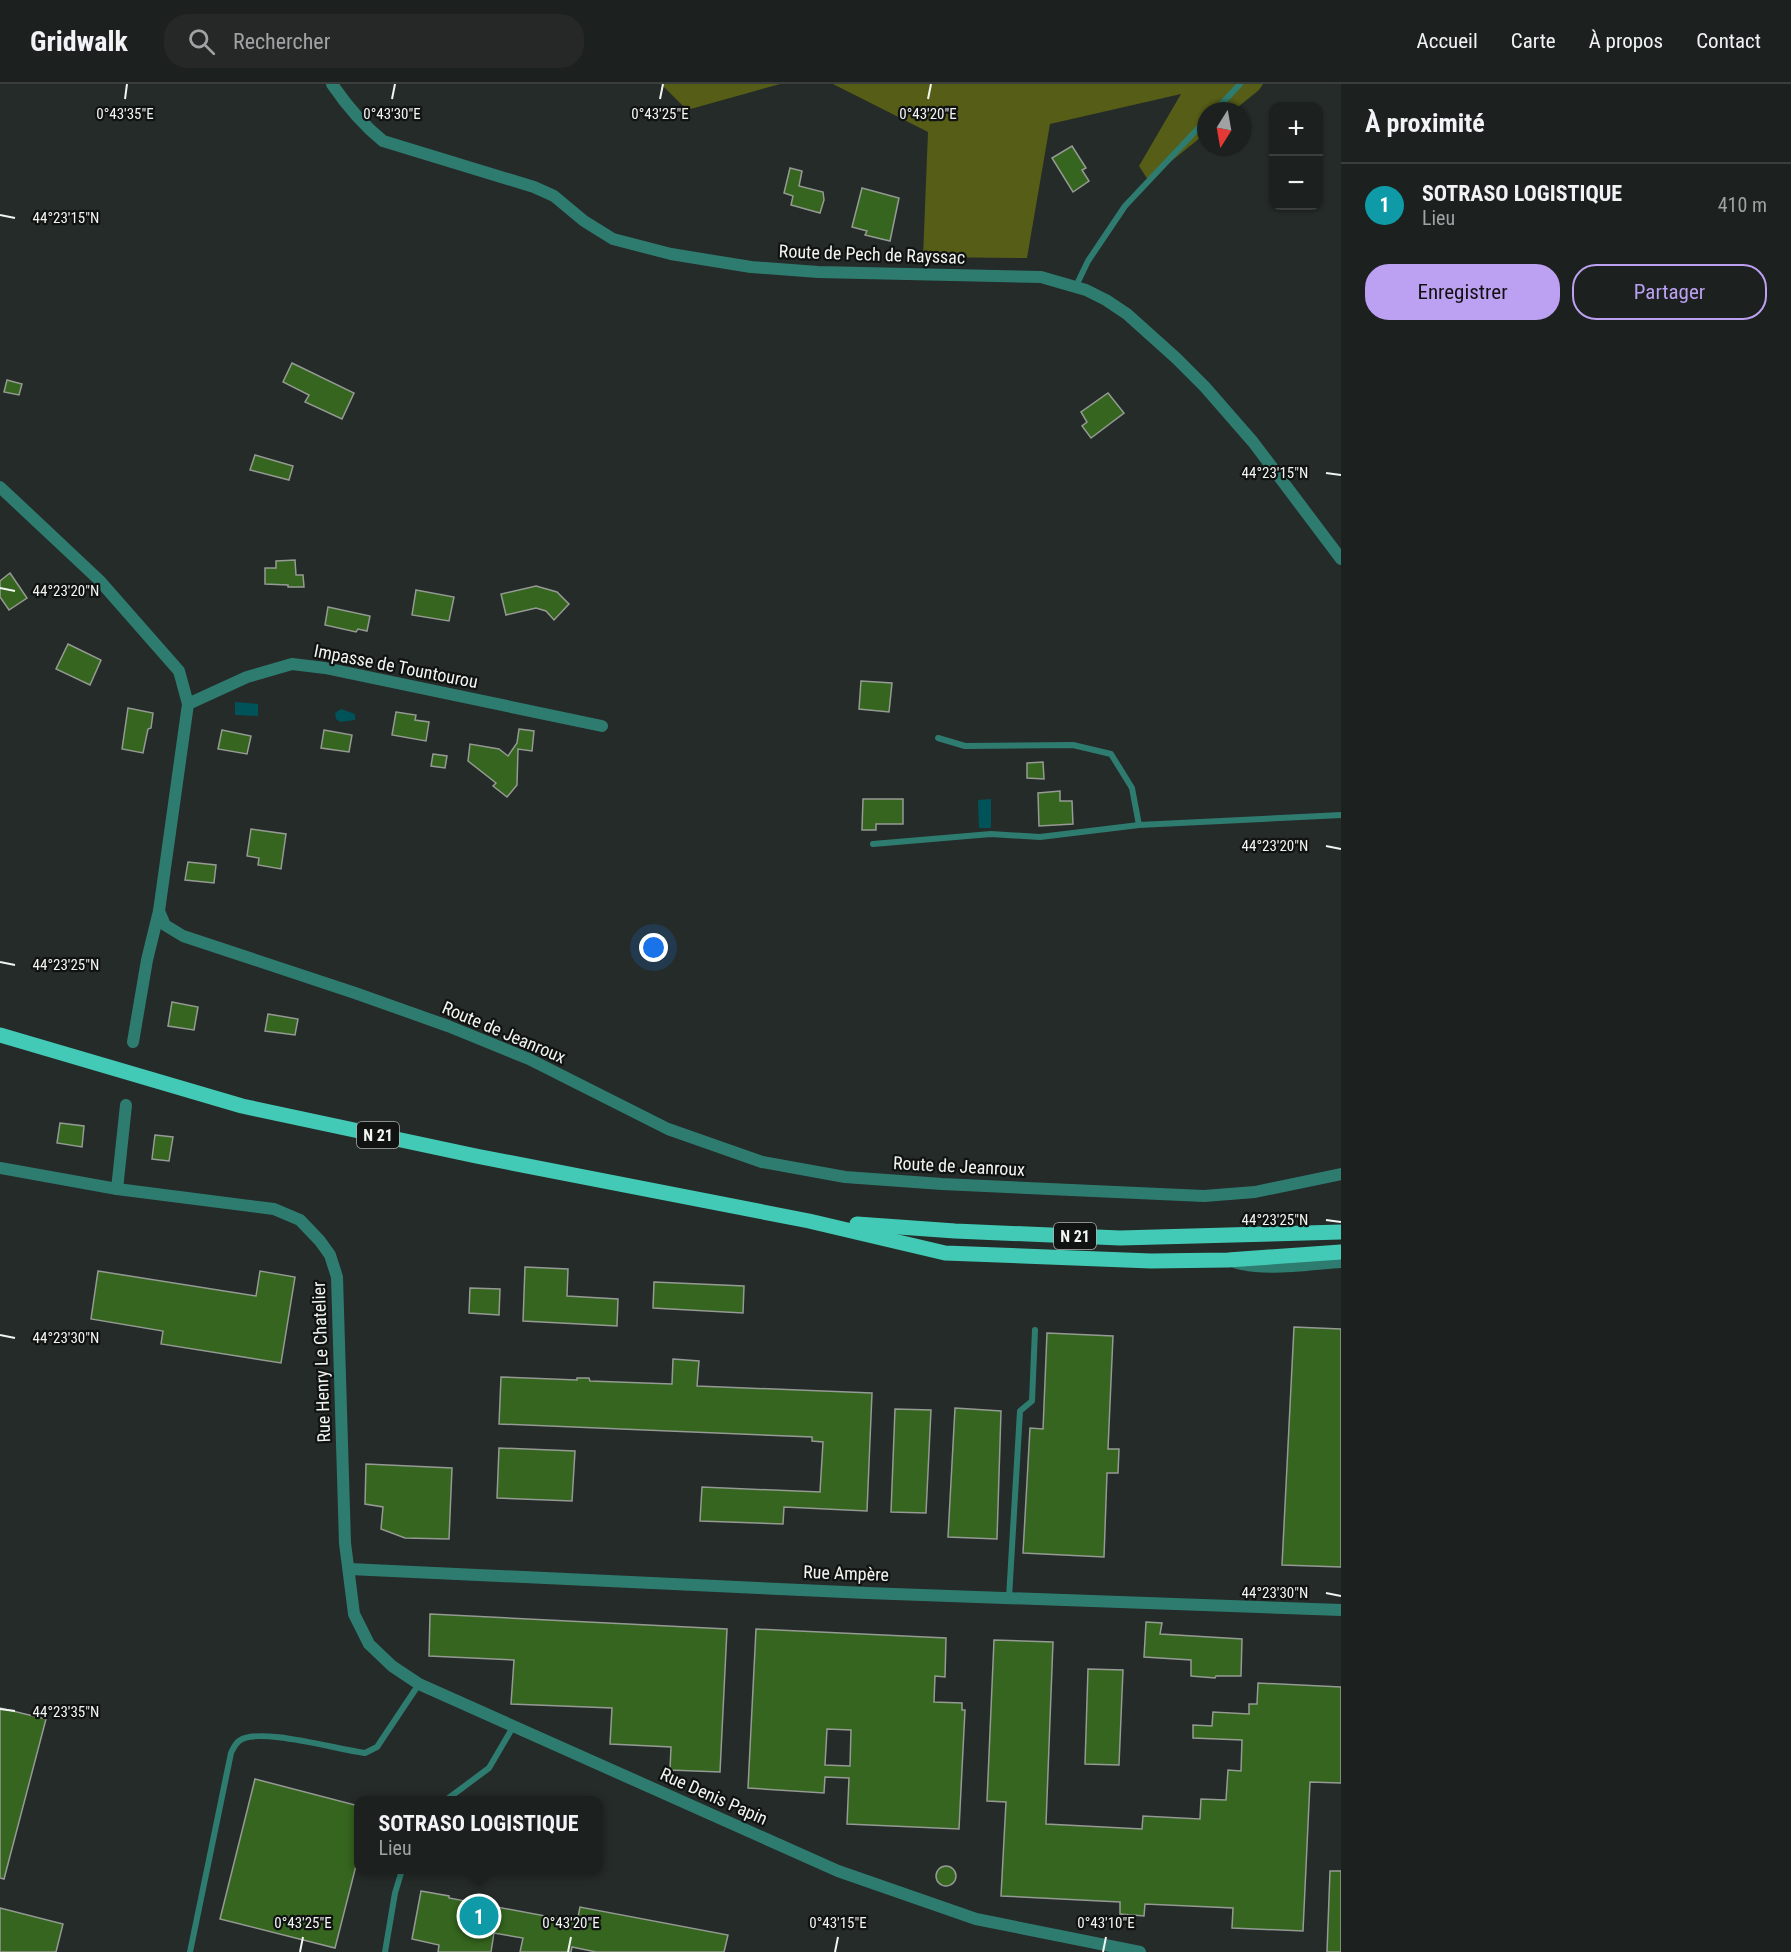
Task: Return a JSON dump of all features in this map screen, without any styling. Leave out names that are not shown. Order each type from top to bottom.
[{"type":"main road","name":"N 21","points":[[0,1035],[242,1106],[488,1158],[809,1221],[945,1253],[1151,1261],[1228,1260],[1341,1252]]},
{"type":"main road","name":"N 21","points":[[809,1221],[955,1231],[1120,1238],[1341,1232]]},
{"type":"street","name":"Route de Pech de Rayssac","points":[[332,84],[352,113],[383,141],[534,187],[554,196],[584,221],[613,239],[671,254],[751,267],[818,272],[1041,277],[1076,286],[1106,300],[1127,314],[1205,387],[1253,442],[1341,559]]},
{"type":"street","points":[[0,487],[99,580],[179,671],[188,704],[159,911],[147,960],[133,1042]]},
{"type":"street","name":"Impasse de Tountourou","points":[[188,704],[247,677],[292,664],[325,668],[602,726]]},
{"type":"street","name":"Route de Jeanroux","points":[[159,911],[165,925],[183,936],[448,1026],[529,1059],[668,1130],[762,1162],[845,1177],[1204,1196],[1255,1192],[1341,1174]]},
{"type":"street","points":[[117,1189],[126,1105]]},
{"type":"street","name":"Rue Henry Le Chatelier","points":[[0,1168],[117,1189],[274,1209],[300,1220],[330,1255],[337,1277],[345,1543],[349,1569]]},
{"type":"street","points":[[1228,1260],[1244,1266],[1341,1262]]},
{"type":"street","name":"Rue Ampère","points":[[349,1569],[1341,1610]]},
{"type":"street","name":"Rue Denis Papin","points":[[349,1569],[354,1614],[369,1644],[392,1666],[419,1684],[838,1871],[976,1919],[1140,1952]]},
{"type":"lane","points":[[1223,102],[1240,84]]},
{"type":"lane","points":[[1076,286],[1088,261],[1125,206],[1197,130]]},
{"type":"lane","points":[[938,738],[964,746],[1073,745],[1111,754],[1132,788],[1139,825]]},
{"type":"lane","points":[[873,844],[991,834],[1040,837],[1139,825],[1341,815]]},
{"type":"lane","points":[[1009,1598],[1020,1411],[1032,1401],[1035,1330]]},
{"type":"lane","points":[[190,1952],[231,1753],[238,1742],[264,1734],[364,1753],[377,1747],[419,1684]]},
{"type":"lane","points":[[451,1796],[489,1768],[513,1726]]},
{"type":"lane","points":[[385,1952],[401,1874]]},
{"type":"green space","points":[[661,84],[780,84],[687,110]]},
{"type":"green space","points":[[833,84],[1263,84],[1244,102],[1197,102],[1197,140],[1148,180],[1139,166],[1181,94],[1050,124],[1027,258],[923,257],[928,132]]},
{"type":"water","points":[[235,702],[258,704],[258,716],[235,715]]},
{"type":"water","points":[[341,709],[355,714],[355,720],[340,722],[336,719],[335,713]]},
{"type":"water","points":[[991,799],[991,828],[979,828],[978,800]]},
{"type":"building","points":[[1072,146],[1086,168],[1082,170],[1089,181],[1073,192],[1052,158]]},
{"type":"building","points":[[790,168],[802,171],[799,186],[823,192],[824,200],[820,213],[791,205],[793,196],[784,193]]},
{"type":"building","points":[[862,188],[899,198],[890,241],[865,235],[867,231],[852,227]]},
{"type":"building","points":[[292,363],[354,393],[342,419],[305,402],[309,395],[283,382]]},
{"type":"building","points":[[7,380],[22,384],[19,395],[4,392]]},
{"type":"building","points":[[1108,393],[1124,413],[1091,438],[1082,426],[1087,422],[1081,412]]},
{"type":"building","points":[[255,455],[293,466],[289,480],[250,470]]},
{"type":"building","points":[[295,560],[296,575],[303,575],[304,587],[265,584],[265,568],[276,568],[276,561]]},
{"type":"building","points":[[10,573],[27,598],[9,610],[0,597],[0,581]]},
{"type":"building","points":[[536,586],[557,592],[569,604],[554,620],[546,611],[536,608],[506,615],[501,594]]},
{"type":"building","points":[[416,590],[454,597],[449,621],[412,615]]},
{"type":"building","points":[[328,607],[370,616],[367,631],[358,629],[356,632],[325,625]]},
{"type":"building","points":[[68,644],[101,660],[90,685],[56,669]]},
{"type":"building","points":[[861,681],[892,683],[889,712],[859,709]]},
{"type":"building","points":[[128,708],[153,713],[143,753],[122,749]]},
{"type":"building","points":[[396,712],[416,715],[415,720],[429,722],[426,741],[392,735]]},
{"type":"building","points":[[519,729],[534,731],[532,751],[518,749],[517,785],[507,797],[493,786],[496,783],[468,761],[470,744],[499,749],[508,756],[517,743]]},
{"type":"building","points":[[222,730],[251,736],[247,754],[218,749]]},
{"type":"building","points":[[324,730],[352,735],[349,752],[321,748]]},
{"type":"building","points":[[433,754],[447,756],[445,768],[431,766]]},
{"type":"building","points":[[1043,762],[1044,779],[1027,778],[1027,763]]},
{"type":"building","points":[[1060,791],[1060,801],[1072,801],[1073,824],[1039,826],[1038,793]]},
{"type":"building","points":[[863,799],[903,799],[903,824],[876,824],[876,830],[862,830]]},
{"type":"building","points":[[251,829],[286,834],[281,869],[258,865],[259,858],[247,856]]},
{"type":"building","points":[[188,862],[216,865],[214,883],[185,880]]},
{"type":"building","points":[[172,1002],[198,1007],[194,1030],[168,1026]]},
{"type":"building","points":[[268,1014],[298,1019],[295,1035],[265,1031]]},
{"type":"building","points":[[60,1123],[84,1126],[82,1147],[57,1143]]},
{"type":"building","points":[[155,1135],[173,1137],[169,1161],[152,1159]]},
{"type":"building","points":[[525,1267],[568,1269],[567,1296],[618,1299],[617,1326],[523,1321]]},
{"type":"building","points":[[98,1271],[256,1296],[260,1271],[295,1277],[281,1363],[161,1344],[163,1331],[91,1319]]},
{"type":"building","points":[[654,1282],[744,1286],[743,1313],[653,1308]]},
{"type":"building","points":[[470,1288],[500,1289],[499,1315],[469,1313]]},
{"type":"building","points":[[1294,1327],[1341,1329],[1341,1567],[1282,1565]]},
{"type":"building","points":[[1047,1333],[1113,1336],[1108,1449],[1119,1449],[1118,1473],[1107,1473],[1104,1557],[1023,1553],[1030,1428],[1043,1429]]},
{"type":"building","points":[[673,1359],[699,1361],[697,1386],[872,1393],[867,1511],[784,1507],[783,1524],[700,1521],[702,1487],[820,1492],[823,1442],[812,1441],[812,1437],[499,1424],[501,1377],[577,1380],[577,1378],[589,1378],[590,1381],[672,1384]]},
{"type":"building","points":[[955,1408],[1001,1411],[997,1539],[948,1537]]},
{"type":"building","points":[[895,1409],[931,1410],[926,1513],[891,1512]]},
{"type":"building","points":[[499,1448],[575,1451],[572,1501],[497,1498]]},
{"type":"building","points":[[366,1464],[452,1468],[449,1539],[405,1538],[381,1529],[383,1507],[365,1504]]},
{"type":"building","points":[[430,1614],[727,1629],[720,1772],[670,1770],[671,1747],[610,1744],[612,1708],[511,1704],[514,1660],[429,1656]]},
{"type":"building","points":[[1146,1622],[1162,1623],[1160,1634],[1242,1639],[1241,1676],[1216,1676],[1215,1678],[1191,1676],[1191,1660],[1144,1657]]},
{"type":"building","points":[[756,1629],[946,1638],[945,1677],[935,1676],[934,1702],[962,1703],[962,1710],[965,1710],[959,1829],[847,1824],[849,1778],[825,1777],[824,1793],[748,1788]],"holes":[[[827,1729],[851,1730],[850,1766],[825,1765]]]},
{"type":"building","points":[[994,1640],[1053,1642],[1046,1824],[1142,1829],[1143,1816],[1200,1819],[1201,1799],[1226,1800],[1228,1770],[1241,1771],[1242,1740],[1193,1738],[1193,1725],[1212,1726],[1213,1712],[1249,1714],[1249,1704],[1257,1704],[1258,1683],[1341,1687],[1341,1783],[1310,1782],[1303,1931],[1232,1928],[1233,1908],[1145,1904],[1144,1916],[1120,1914],[1120,1902],[1001,1896],[1006,1802],[987,1801]]},
{"type":"building","points":[[1088,1669],[1123,1670],[1119,1765],[1085,1764]]},
{"type":"building","points":[[0,1708],[46,1719],[4,1879],[0,1878]]},
{"type":"building","points":[[255,1779],[354,1805],[354,1874],[335,1948],[220,1919]]},
{"type":"building","points":[[946,1866],[953,1869],[956,1876],[953,1883],[946,1886],[939,1883],[936,1876],[939,1869]]},
{"type":"building","points":[[1330,1871],[1341,1871],[1341,1952],[1327,1952]]},
{"type":"building","points":[[421,1891],[577,1922],[580,1907],[728,1935],[724,1952],[596,1952],[572,1947],[571,1952],[520,1952],[523,1938],[494,1933],[491,1952],[438,1952],[439,1945],[412,1939]]},
{"type":"building","points":[[0,1908],[63,1924],[56,1952],[0,1952]]},
{"type":"place","name":"SOTRASO LOGISTIQUE","points":[[479,1916]]}]
